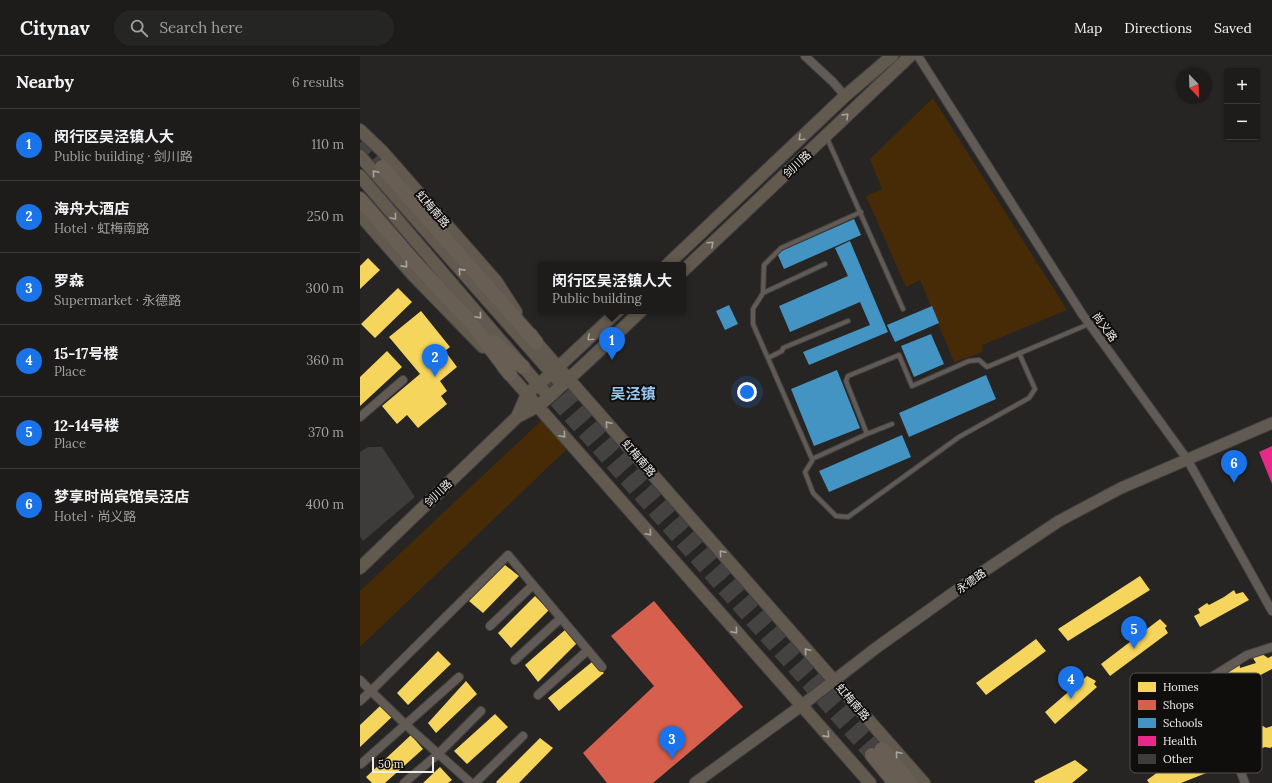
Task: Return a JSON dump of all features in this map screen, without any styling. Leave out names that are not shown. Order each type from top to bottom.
[{"type":"highway","points":[[382,167],[536,342]]},
{"type":"highway","points":[[360,199],[472,324],[510,374]]},
{"type":"highway","points":[[472,324],[523,367]]},
{"type":"highway","points":[[895,783],[877,752],[910,783]]},
{"type":"main road","name":"剑川路","points":[[670,262],[845,96],[892,56]]},
{"type":"main road","name":"剑川路","points":[[686,268],[910,56]]},
{"type":"main road","name":"虹梅南路","points":[[360,130],[382,151],[496,281],[555,370]]},
{"type":"main road","name":"虹梅南路","points":[[360,156],[566,382],[924,783]]},
{"type":"main road","points":[[360,176],[548,397]]},
{"type":"main road","points":[[360,215],[413,275],[510,374],[870,783]]},
{"type":"main road","name":"剑川路","points":[[517,417],[527,394],[615,314]]},
{"type":"main road","name":"剑川路","points":[[360,568],[517,417],[538,406],[566,382],[638,314]]},
{"type":"street","points":[[805,56],[833,82],[845,96]]},
{"type":"street","name":"尚义路","points":[[918,56],[1089,324],[1187,459],[1272,611]]},
{"type":"street","points":[[360,417],[403,380]]},
{"type":"street","name":"永德路","points":[[695,783],[801,706],[833,680],[982,573],[1059,521],[1121,488],[1272,422]]},
{"type":"street","points":[[360,701],[508,556],[602,667]]},
{"type":"street","points":[[490,626],[534,585]]},
{"type":"street","points":[[515,660],[561,618]]},
{"type":"street","points":[[1218,673],[1247,655],[1272,647]]},
{"type":"street","points":[[538,695],[588,650]]},
{"type":"street","points":[[361,764],[459,677]]},
{"type":"street","points":[[360,680],[406,725],[471,783]]},
{"type":"street","points":[[404,783],[438,754],[481,711]]},
{"type":"street","points":[[475,783],[523,736]]},
{"type":"street","points":[[1241,773],[1245,783]]},
{"type":"lane","points":[[826,135],[903,309]]},
{"type":"lane","points":[[861,212],[781,248],[764,265],[763,293],[753,309],[753,324],[812,459],[892,424]]},
{"type":"lane","points":[[763,293],[826,264]]},
{"type":"lane","points":[[768,358],[782,352],[783,348],[848,321]]},
{"type":"lane","points":[[867,434],[846,381],[848,376],[899,355],[912,386],[969,361],[979,360],[987,367],[1089,324]]},
{"type":"lane","points":[[812,461],[805,472],[812,493],[836,516],[848,517],[959,437],[1029,398],[1035,389],[1020,353]]},
{"type":"shaded area","points":[[933,98],[1067,310],[982,345],[983,352],[954,362],[920,280],[906,287],[866,196],[882,189],[870,159]]},
{"type":"shaded area","points":[[542,420],[567,449],[360,647],[360,591]]},
{"type":"building: Homes","points":[[368,258],[380,270],[360,289],[360,266]]},
{"type":"building: Homes","points":[[398,288],[412,302],[375,338],[361,324]]},
{"type":"building: Homes","points":[[421,311],[450,347],[445,351],[457,367],[440,381],[447,391],[441,396],[447,404],[418,428],[407,415],[397,424],[382,406],[420,374],[389,337]]},
{"type":"building: Homes","points":[[387,351],[402,367],[360,406],[360,377]]},
{"type":"building: Homes","points":[[505,565],[519,576],[483,613],[469,601]]},
{"type":"building: Homes","points":[[1140,576],[1150,590],[1068,641],[1058,629]]},
{"type":"building: Homes","points":[[1234,590],[1236,594],[1243,592],[1249,600],[1200,627],[1194,616],[1200,613],[1198,609],[1207,603],[1209,605]]},
{"type":"building: Homes","points":[[535,596],[549,610],[511,648],[498,633]]},
{"type":"building: Homes","points":[[1160,619],[1167,626],[1165,628],[1168,633],[1110,676],[1101,664]]},
{"type":"building: Homes","points":[[565,630],[577,643],[538,682],[525,665]]},
{"type":"building: Homes","points":[[1036,639],[1046,651],[986,695],[976,683]]},
{"type":"building: Homes","points":[[438,651],[451,664],[408,705],[397,693]]},
{"type":"building: Homes","points":[[1262,654],[1268,658],[1272,656],[1272,669],[1262,674],[1262,673],[1228,673],[1239,662],[1240,668],[1256,663],[1253,658]]},
{"type":"building: Homes","points":[[592,662],[604,673],[559,711],[548,698]]},
{"type":"building: Homes","points":[[1087,676],[1096,681],[1094,684],[1097,687],[1055,724],[1045,712]]},
{"type":"building: Homes","points":[[466,681],[477,694],[436,733],[428,723]]},
{"type":"building: Homes","points":[[380,706],[393,716],[360,747],[360,725]]},
{"type":"building: Homes","points":[[495,714],[508,727],[467,764],[454,751]]},
{"type":"building: Homes","points":[[1262,726],[1266,728],[1272,726],[1272,747],[1270,748],[1262,748]]},
{"type":"building: Homes","points":[[411,735],[423,749],[385,783],[372,783],[366,777]]},
{"type":"building: Homes","points":[[540,738],[553,748],[519,783],[497,783],[496,782]]},
{"type":"building: Homes","points":[[1075,760],[1088,770],[1072,783],[1035,783],[1034,781]]},
{"type":"building: Homes","points":[[440,767],[452,780],[448,783],[423,783]]},
{"type":"building: Homes","points":[[1157,773],[1206,773],[1181,783],[1149,783],[1147,780]]},
{"type":"building: Shops","points":[[654,601],[743,707],[653,783],[607,783],[583,753],[654,686],[611,636]]},
{"type":"building: Schools","points":[[854,219],[861,235],[784,269],[777,253]]},
{"type":"building: Schools","points":[[850,241],[888,332],[809,365],[803,352],[870,325],[860,302],[790,332],[779,306],[848,276],[835,248]]},
{"type":"building: Schools","points":[[729,305],[738,324],[725,330],[716,311]]},
{"type":"building: Schools","points":[[932,306],[939,323],[895,342],[887,325]]},
{"type":"building: Schools","points":[[931,334],[944,364],[914,377],[901,346]]},
{"type":"building: Schools","points":[[837,370],[860,428],[814,446],[791,389]]},
{"type":"building: Schools","points":[[986,375],[996,399],[909,437],[899,413]]},
{"type":"building: Schools","points":[[902,435],[911,457],[829,492],[819,471]]},
{"type":"building: Health","points":[[1272,446],[1272,484],[1259,452]]},
{"type":"building: Other","points":[[368,447],[382,447],[415,497],[363,541],[360,536],[360,452]]},
{"type":"tunnel","points":[[360,143],[382,167]]},
{"type":"tunnel","points":[[550,378],[882,749]]},
{"type":"tunnel","points":[[542,385],[872,755]]},
{"type":"place","name":"闵行区吴泾镇人大","points":[[612,360]]},
{"type":"place","name":"海舟大酒店","points":[[435,377]]},
{"type":"place","name":"梦享时尚宾馆吴泾店","points":[[1234,483]]},
{"type":"place","name":"12-14号楼","points":[[1134,649]]},
{"type":"place","name":"15-17号楼","points":[[1071,699]]},
{"type":"place","name":"罗森","points":[[672,759]]},
{"type":"district","name":"吴泾镇","points":[[633,393]]}]
